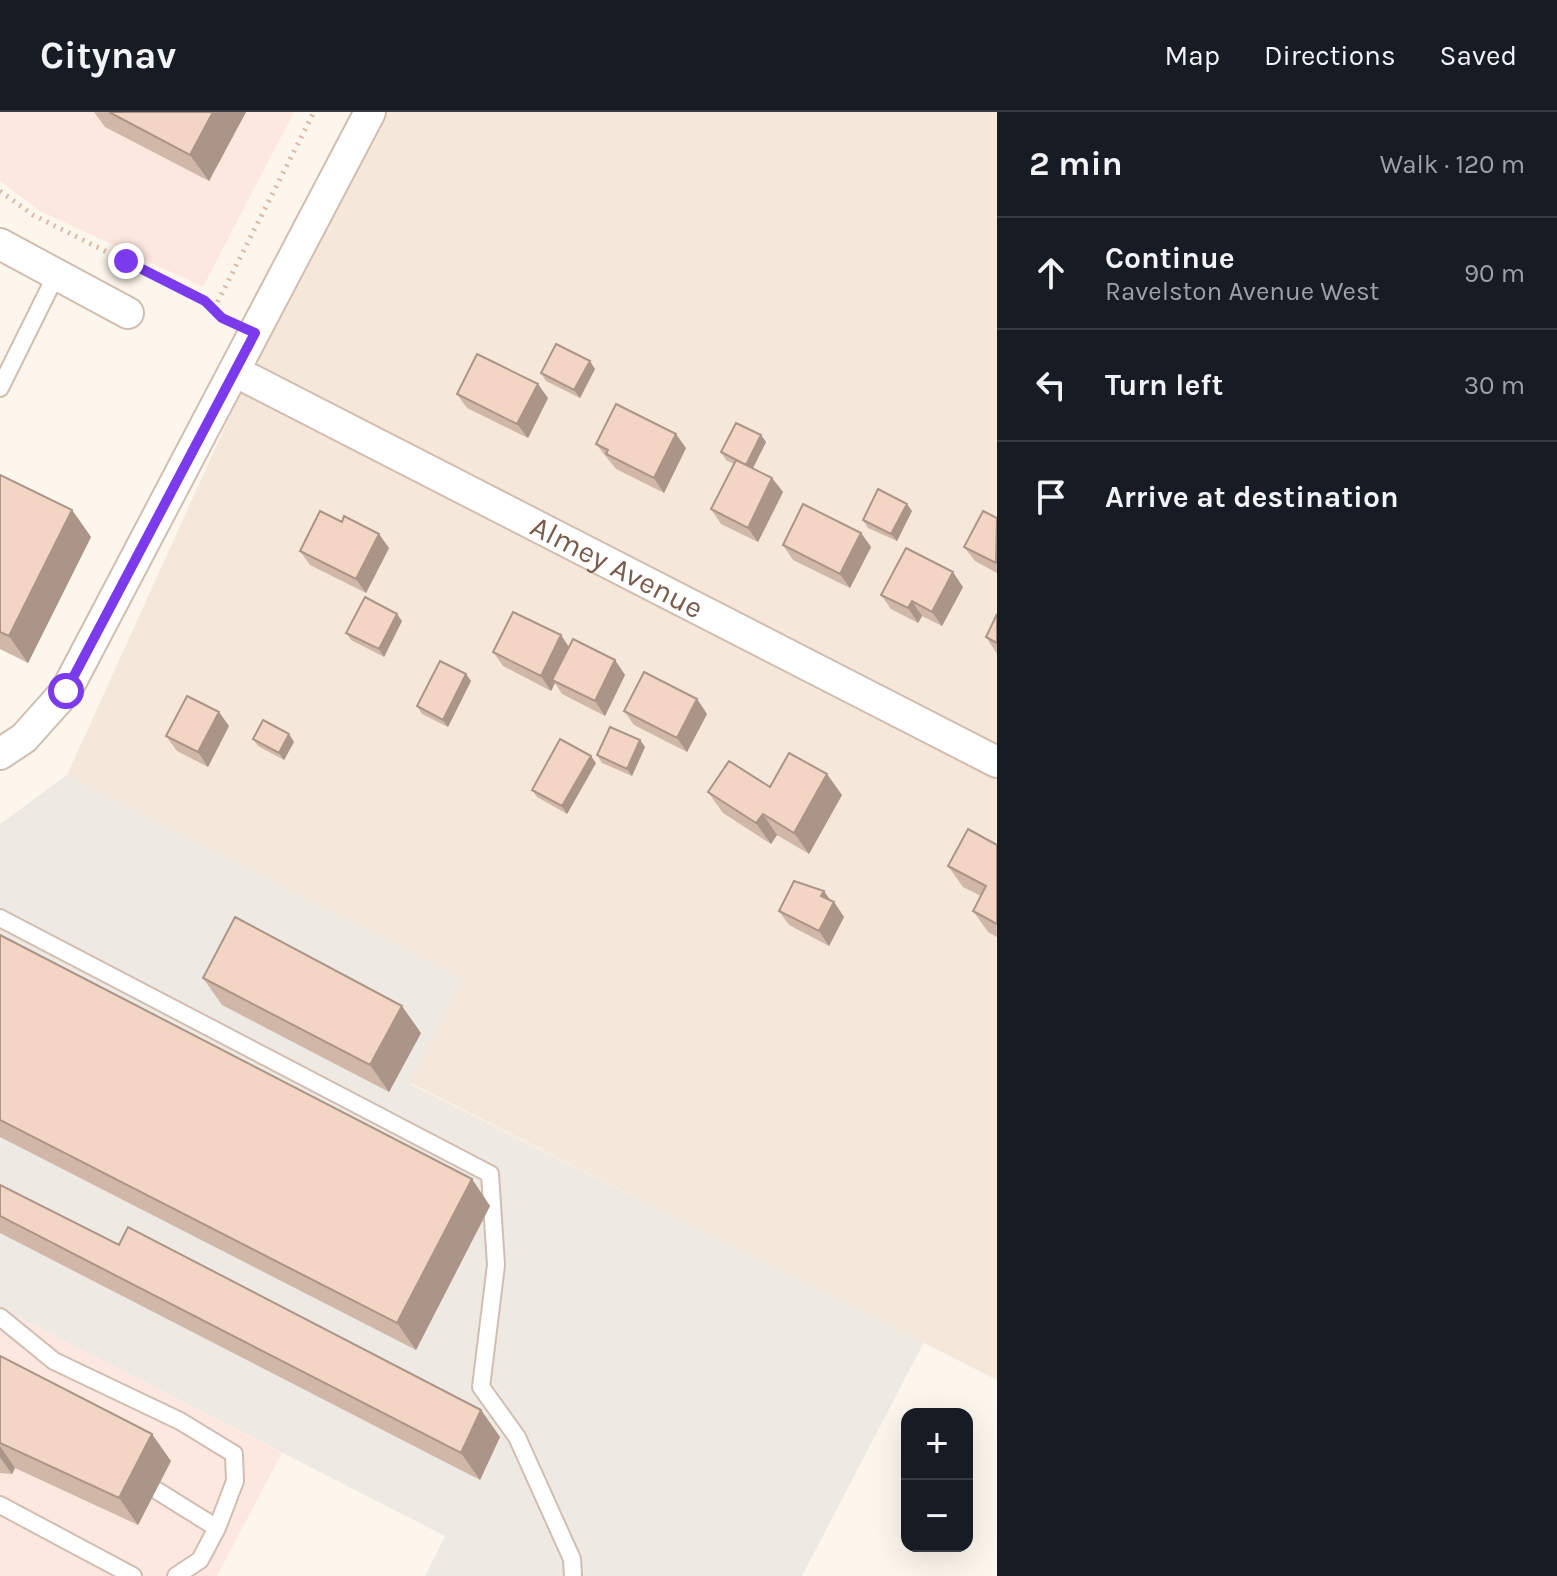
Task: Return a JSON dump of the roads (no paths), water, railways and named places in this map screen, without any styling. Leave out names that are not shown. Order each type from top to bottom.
[{"type":"street","points":[[0,754],[24,738],[66,691],[370,112]]},
{"type":"street","points":[[0,244],[128,313]]},
{"type":"street","name":"Almey Avenue","points":[[236,372],[997,762]]},
{"type":"lane","points":[[0,388],[56,275]]},
{"type":"lane","points":[[0,918],[490,1174],[496,1265],[481,1387],[517,1437],[572,1559],[573,1576]]},
{"type":"lane","points":[[0,1317],[54,1361],[180,1421],[234,1454],[235,1481],[217,1528],[200,1560],[176,1576]]},
{"type":"lane","points":[[156,1490],[217,1528]]},
{"type":"lane","points":[[0,1505],[133,1576]]}]
